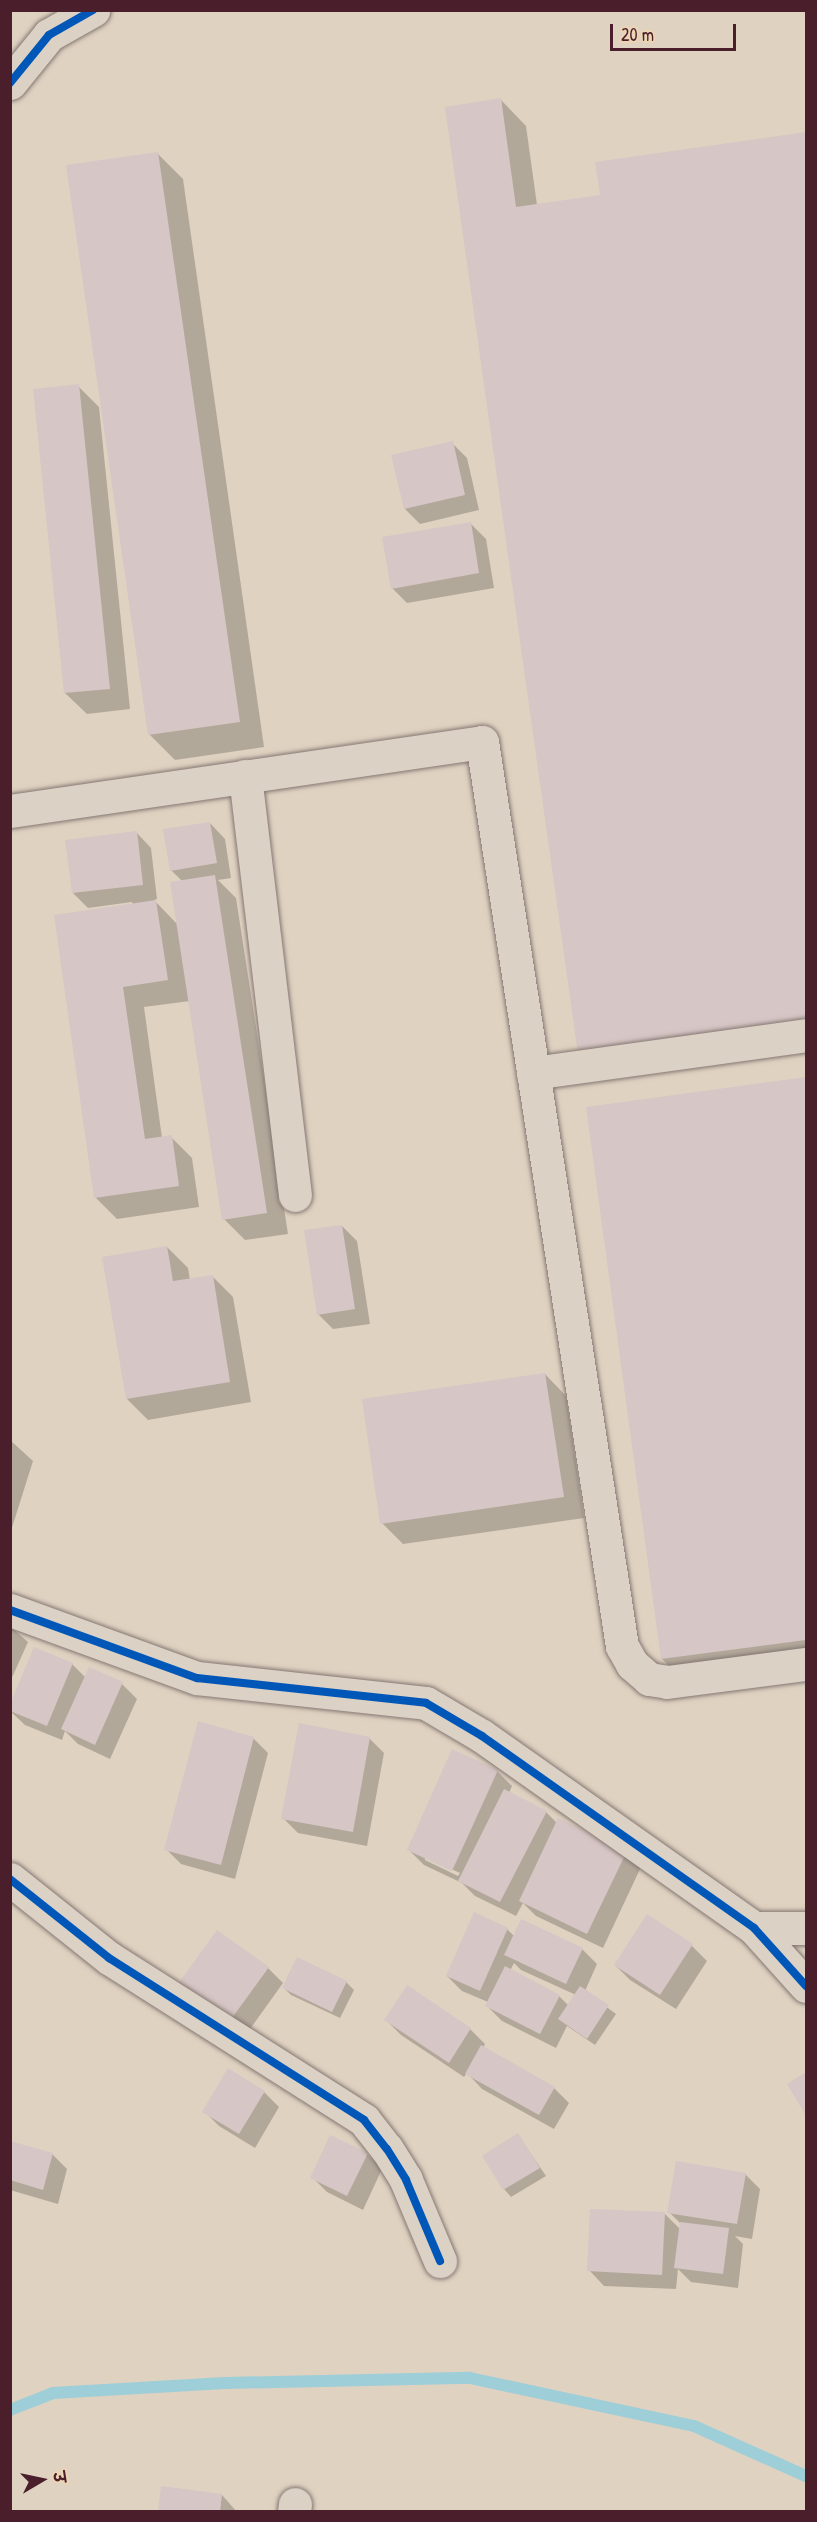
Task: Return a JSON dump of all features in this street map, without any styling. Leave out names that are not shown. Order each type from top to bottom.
[{"type":"street","points":[[12,77],[49,35],[93,10]]},
{"type":"street","points":[[10,811],[482,742],[622,1646],[633,1664],[649,1679],[667,1682],[807,1664]]},
{"type":"street","points":[[245,777],[295,1195]]},
{"type":"street","points":[[533,1073],[807,1035]]},
{"type":"street","points":[[10,1610],[197,1678],[426,1703],[482,1736],[754,1928],[807,1986]]},
{"type":"street","points":[[10,1879],[109,1958],[364,2120],[387,2149],[406,2180],[440,2261]]},
{"type":"street","points":[[754,1928],[807,1928]]},
{"type":"building","points":[[501,98],[516,207],[600,195],[595,162],[806,132],[806,1022],[578,1054],[445,107]]},
{"type":"building","points":[[158,152],[240,722],[148,735],[66,165]]},
{"type":"building","points":[[79,384],[110,689],[64,693],[33,389]]},
{"type":"building","points":[[453,441],[465,495],[404,509],[391,455]]},
{"type":"building","points":[[471,522],[479,573],[391,589],[382,537]]},
{"type":"building","points":[[210,822],[217,863],[170,871],[163,829]]},
{"type":"building","points":[[137,831],[143,885],[72,893],[65,840]]},
{"type":"building","points":[[215,875],[267,1213],[222,1220],[170,882]]},
{"type":"building","points":[[156,900],[168,980],[123,987],[145,1139],[172,1135],[179,1186],[94,1198],[54,915]]},
{"type":"building","points":[[806,1077],[806,1640],[661,1659],[586,1107]]},
{"type":"building","points":[[342,1225],[355,1309],[317,1315],[304,1230]]},
{"type":"building","points":[[167,1246],[173,1281],[213,1275],[230,1382],[126,1399],[102,1257]]},
{"type":"building","points":[[545,1373],[564,1497],[380,1524],[362,1399]]},
{"type":"building","points":[[34,1647],[73,1663],[47,1726],[10,1711],[10,1704]]},
{"type":"building","points":[[89,1667],[123,1682],[95,1745],[61,1729]]},
{"type":"building","points":[[198,1721],[254,1737],[221,1865],[164,1850]]},
{"type":"building","points":[[299,1723],[370,1737],[353,1832],[281,1819]]},
{"type":"building","points":[[452,1749],[498,1770],[452,1871],[407,1850]]},
{"type":"building","points":[[504,1789],[547,1811],[500,1902],[458,1881]]},
{"type":"building","points":[[558,1818],[627,1851],[587,1934],[519,1901]]},
{"type":"building","points":[[474,1912],[508,1928],[480,1991],[446,1976]]},
{"type":"building","points":[[647,1914],[693,1944],[660,1995],[614,1965]]},
{"type":"building","points":[[521,1919],[583,1948],[566,1984],[504,1955]]},
{"type":"building","points":[[217,1930],[269,1967],[229,2022],[178,1984]]},
{"type":"building","points":[[297,1957],[347,1981],[332,2012],[282,1988]]},
{"type":"building","points":[[505,1966],[560,1995],[540,2034],[485,2006]]},
{"type":"building","points":[[407,1985],[471,2028],[449,2063],[384,2020]]},
{"type":"building","points":[[580,1986],[609,2005],[587,2039],[558,2019]]},
{"type":"building","points":[[481,2045],[555,2087],[539,2115],[465,2074]]},
{"type":"building","points":[[228,2068],[265,2091],[239,2134],[202,2112]]},
{"type":"building","points":[[806,2072],[806,2116],[787,2084]]},
{"type":"building","points":[[518,2133],[540,2168],[503,2190],[482,2156]]},
{"type":"building","points":[[330,2135],[368,2153],[347,2196],[310,2178]]},
{"type":"building","points":[[10,2141],[53,2153],[43,2190],[10,2180]]},
{"type":"building","points":[[676,2161],[746,2173],[737,2224],[667,2213]]},
{"type":"building","points":[[590,2209],[665,2212],[662,2275],[587,2271]]},
{"type":"building","points":[[680,2222],[729,2228],[723,2274],[674,2268]]},
{"type":"building","points":[[161,2486],[222,2494],[220,2512],[158,2512]]},
{"type":"waterway","points":[[10,2410],[53,2393],[225,2383],[470,2378],[694,2426],[806,2476]]},
{"type":"cycle path","points":[[10,83],[49,35],[93,10]]},
{"type":"cycle path","points":[[10,1610],[197,1678],[426,1703],[482,1736],[754,1928],[806,1986]]},
{"type":"cycle path","points":[[10,1879],[109,1958],[364,2120],[387,2149],[406,2180],[440,2261]]}]
